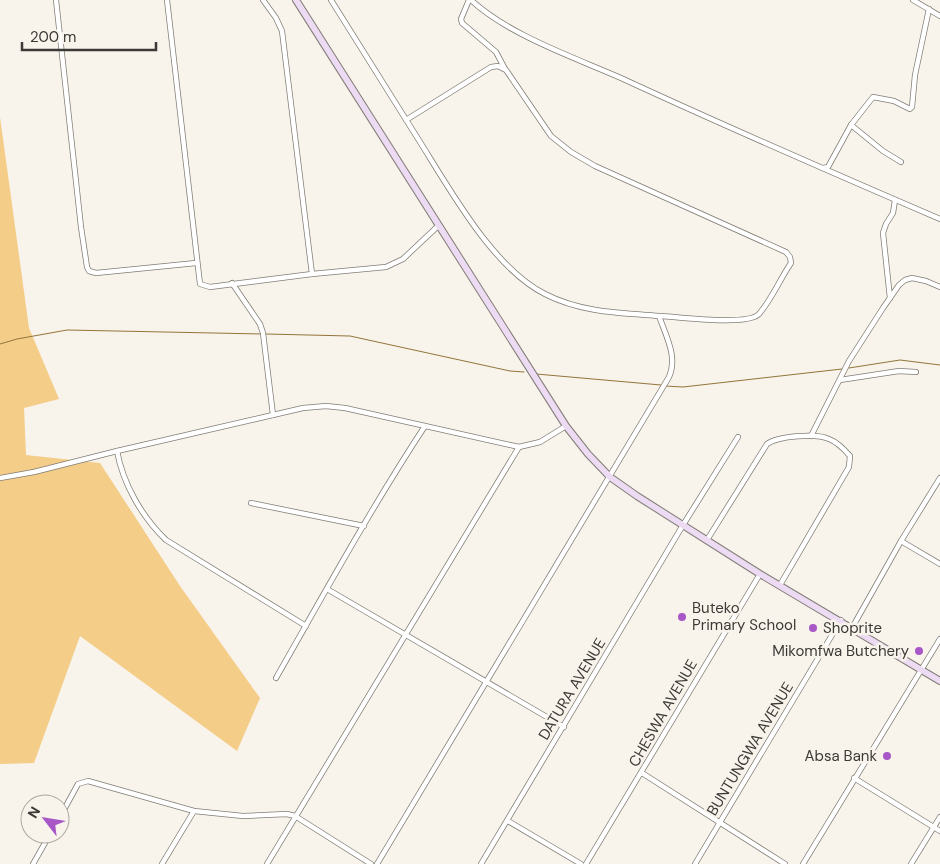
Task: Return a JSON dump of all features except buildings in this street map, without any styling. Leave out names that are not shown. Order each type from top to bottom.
[{"type":"main road","points":[[296,0],[566,426],[588,454],[610,477],[683,525],[760,574],[841,620],[940,681]]},
{"type":"street","points":[[56,0],[80,228],[86,267],[88,270],[96,273],[196,263]]},
{"type":"street","points":[[167,0],[198,281],[202,286],[210,287],[386,267],[403,258],[438,226]]},
{"type":"street","points":[[263,0],[276,18],[282,31],[312,274]]},
{"type":"street","points":[[331,0],[464,213],[502,260],[518,276],[544,294],[573,306],[589,310],[659,316],[732,320],[755,317],[766,304],[791,263],[790,256],[786,252],[595,166],[571,152],[551,136],[496,52],[462,23],[461,19],[470,0],[496,19],[530,37],[940,220]]},
{"type":"street","points":[[477,6],[482,0]]},
{"type":"street","points":[[914,0],[940,16]]},
{"type":"street","points":[[823,168],[828,167],[851,125],[873,97],[894,101],[910,109],[912,107],[915,75],[929,9]]},
{"type":"street","points":[[406,120],[491,67],[498,66],[506,70]]},
{"type":"street","points":[[851,125],[883,151],[901,162]]},
{"type":"street","points":[[890,298],[883,233],[895,200]]},
{"type":"street","points":[[811,436],[854,354],[899,285],[908,278],[920,279],[940,287]]},
{"type":"street","points":[[232,283],[260,324],[263,333],[273,415]]},
{"type":"street","points":[[377,864],[665,385],[673,369],[674,362],[659,316]]},
{"type":"street","points":[[840,380],[899,371],[916,372]]},
{"type":"street","points":[[0,478],[34,472],[303,408],[326,406],[345,408],[519,447],[540,442],[566,426]]},
{"type":"street","points":[[276,678],[424,426]]},
{"type":"street","points":[[707,540],[767,444],[780,439],[811,436],[826,438],[837,444],[850,456],[850,461],[844,475],[780,585]]},
{"type":"street","name":"DATURA AVENUE","points":[[481,864],[683,525],[738,437]]},
{"type":"street","points":[[267,864],[519,447]]},
{"type":"street","points":[[117,451],[129,488],[153,528],[166,540],[306,626]]},
{"type":"street","points":[[852,628],[901,541],[940,478]]},
{"type":"street","points":[[251,503],[364,526]]},
{"type":"street","points":[[901,541],[940,564]]},
{"type":"street","name":"CHESWA AVENUE","points":[[586,864],[760,574]]},
{"type":"street","points":[[327,589],[564,727]]},
{"type":"street","name":"BUNTUNGWA AVENUE","points":[[695,864],[841,620]]},
{"type":"street","points":[[802,864],[940,639]]},
{"type":"street","points":[[642,773],[785,864]]},
{"type":"street","points":[[854,778],[940,831]]},
{"type":"street","points":[[70,799],[78,784],[88,781],[194,811],[243,816],[287,814],[295,816],[370,864]]},
{"type":"street","points":[[162,864],[194,811]]},
{"type":"street","points":[[911,864],[940,817]]},
{"type":"street","points":[[508,820],[581,864]]},
{"type":"street","points":[[33,864],[44,844]]},
{"type":"shaded area","points":[[0,117],[29,328],[59,399],[24,408],[26,455],[100,463],[180,586],[260,698],[237,751],[80,636],[34,763],[0,764]]},
{"type":"waterway","points":[[0,344],[67,330],[262,334]]},
{"type":"waterway","points":[[266,334],[350,336],[510,371],[524,372]]},
{"type":"waterway","points":[[849,368],[900,360],[940,365]]},
{"type":"waterway","points":[[665,386],[683,387],[842,369]]},
{"type":"waterway","points":[[536,374],[661,385]]},
{"type":"place","name":"Buteko Primary School","points":[[682,617]]},
{"type":"place","name":"Shoprite","points":[[813,628]]},
{"type":"place","name":"Mikomfwa Butchery","points":[[919,651]]},
{"type":"place","name":"Absa Bank","points":[[887,756]]}]
